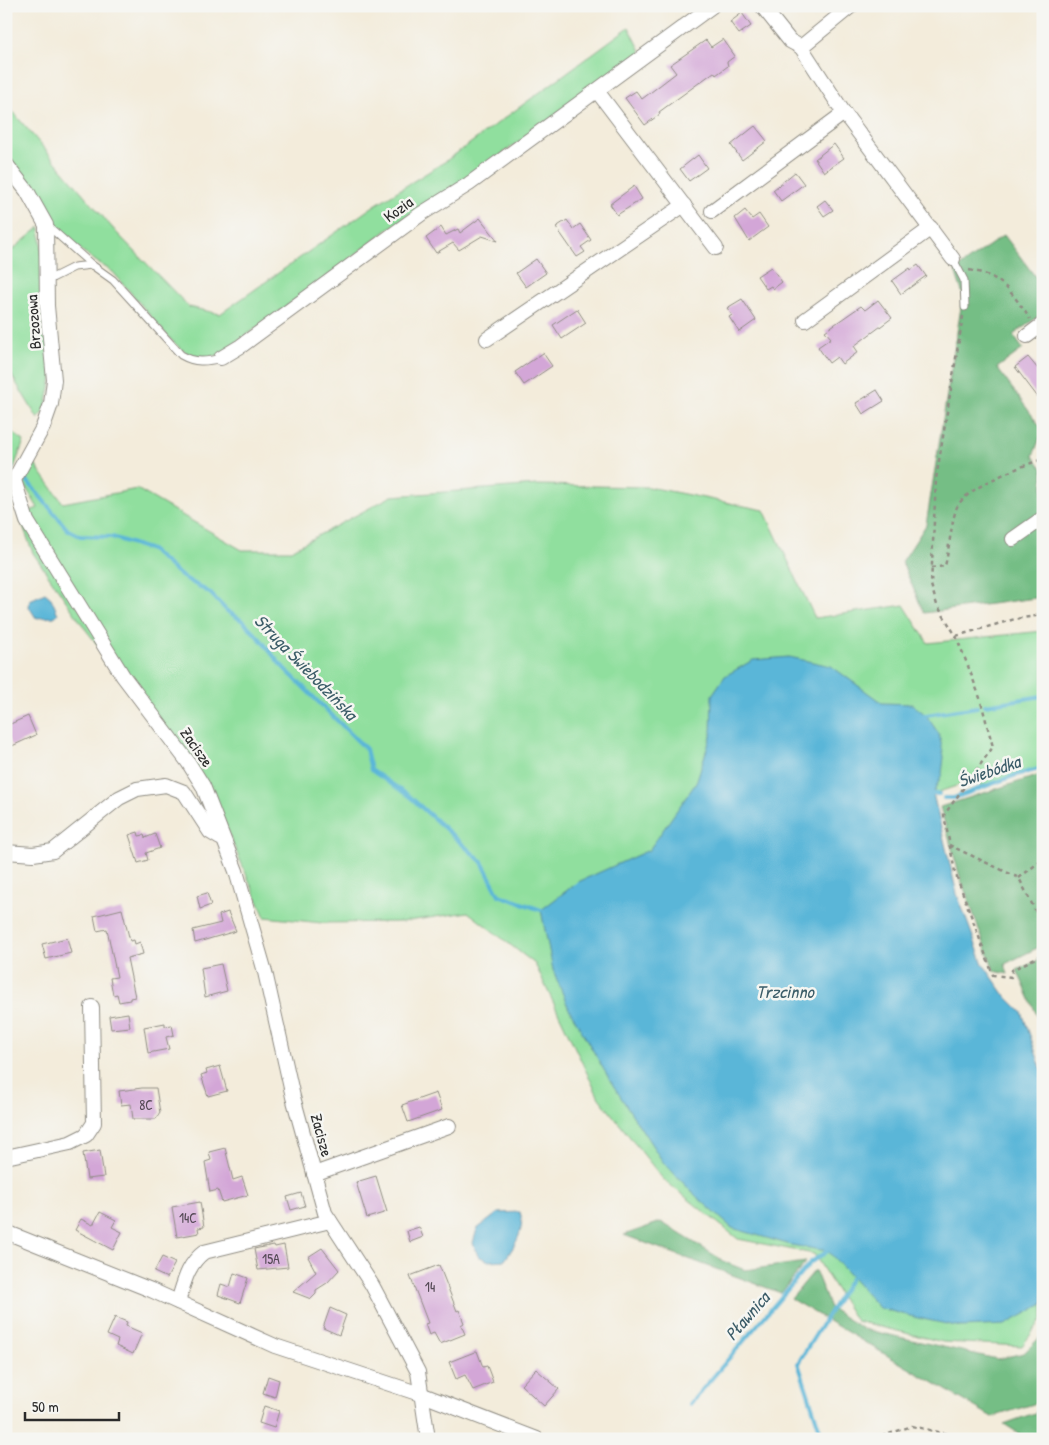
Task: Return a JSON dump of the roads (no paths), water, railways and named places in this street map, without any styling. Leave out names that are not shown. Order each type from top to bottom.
[{"type":"street","name":"Kozia","points":[[221,358],[241,346],[421,214],[469,184],[712,6]]},
{"type":"street","points":[[762,6],[790,41],[801,47],[844,113],[956,263]]},
{"type":"street","points":[[801,47],[851,6]]},
{"type":"street","points":[[597,91],[716,248]]},
{"type":"street","points":[[712,211],[844,113]]},
{"type":"street","name":"Brzozowa","points":[[6,164],[26,191],[46,225],[47,306],[54,380],[51,404],[43,427],[14,480]]},
{"type":"street","points":[[487,339],[684,205]]},
{"type":"street","points":[[804,320],[931,228]]},
{"type":"street","name":"Zacisze","points":[[14,480],[27,521],[123,676],[188,762],[203,786],[236,871],[262,963],[293,1097],[325,1213],[376,1293],[418,1372],[423,1395],[428,1439]]},
{"type":"street","points":[[1013,539],[1043,518]]},
{"type":"street","points":[[6,852],[33,854],[53,851],[119,798],[137,789],[166,785],[184,792],[210,832],[223,840]]},
{"type":"street","points":[[6,1158],[70,1143],[86,1135],[94,1123],[92,1007]]},
{"type":"street","points":[[314,1174],[449,1126]]},
{"type":"street","points":[[178,1302],[194,1260],[204,1252],[330,1222]]},
{"type":"street","points":[[6,1232],[178,1302],[276,1346],[423,1395],[537,1439]]},
{"type":"lane","points":[[46,225],[92,265],[113,280],[181,355],[192,361],[207,362],[221,358]]},
{"type":"lane","points":[[956,263],[964,280],[965,308]]},
{"type":"lane","points":[[48,280],[74,267],[92,265]]},
{"type":"water","points":[[45,593],[51,598],[58,614],[54,617],[36,618],[29,607],[30,600]]},
{"type":"water","name":"Trzcinno","points":[[789,657],[831,666],[882,703],[912,704],[926,715],[939,734],[944,757],[942,774],[933,794],[957,894],[983,964],[1004,994],[1022,1012],[1043,1074],[1043,1304],[1005,1325],[961,1327],[879,1308],[828,1251],[791,1245],[732,1228],[697,1197],[663,1162],[611,1082],[569,1009],[553,970],[541,910],[578,882],[649,850],[696,783],[711,736],[712,695],[725,676],[753,660]]},
{"type":"water","points":[[520,1212],[520,1231],[505,1260],[489,1261],[478,1256],[473,1243],[477,1229],[498,1213]]},
{"type":"waterway","name":"Struga Świebodzińska","points":[[6,462],[12,468]]},
{"type":"waterway","name":"Struga Świebodzińska","points":[[24,477],[68,530],[80,536],[112,537],[151,550],[181,576],[210,593],[227,611],[243,621],[280,664],[366,749],[371,770],[409,796],[482,862],[499,895],[541,910]]},
{"type":"waterway","points":[[985,705],[1043,696]]},
{"type":"waterway","points":[[926,715],[977,707]]},
{"type":"waterway","name":"Świebódka","points":[[944,798],[954,798],[1016,775],[1043,768]]},
{"type":"waterway","name":"Świebódka","points":[[933,794],[939,794]]},
{"type":"waterway","name":"Pławnica","points":[[690,1404],[811,1262],[828,1251]]},
{"type":"waterway","points":[[823,1439],[798,1363],[851,1278]]}]
